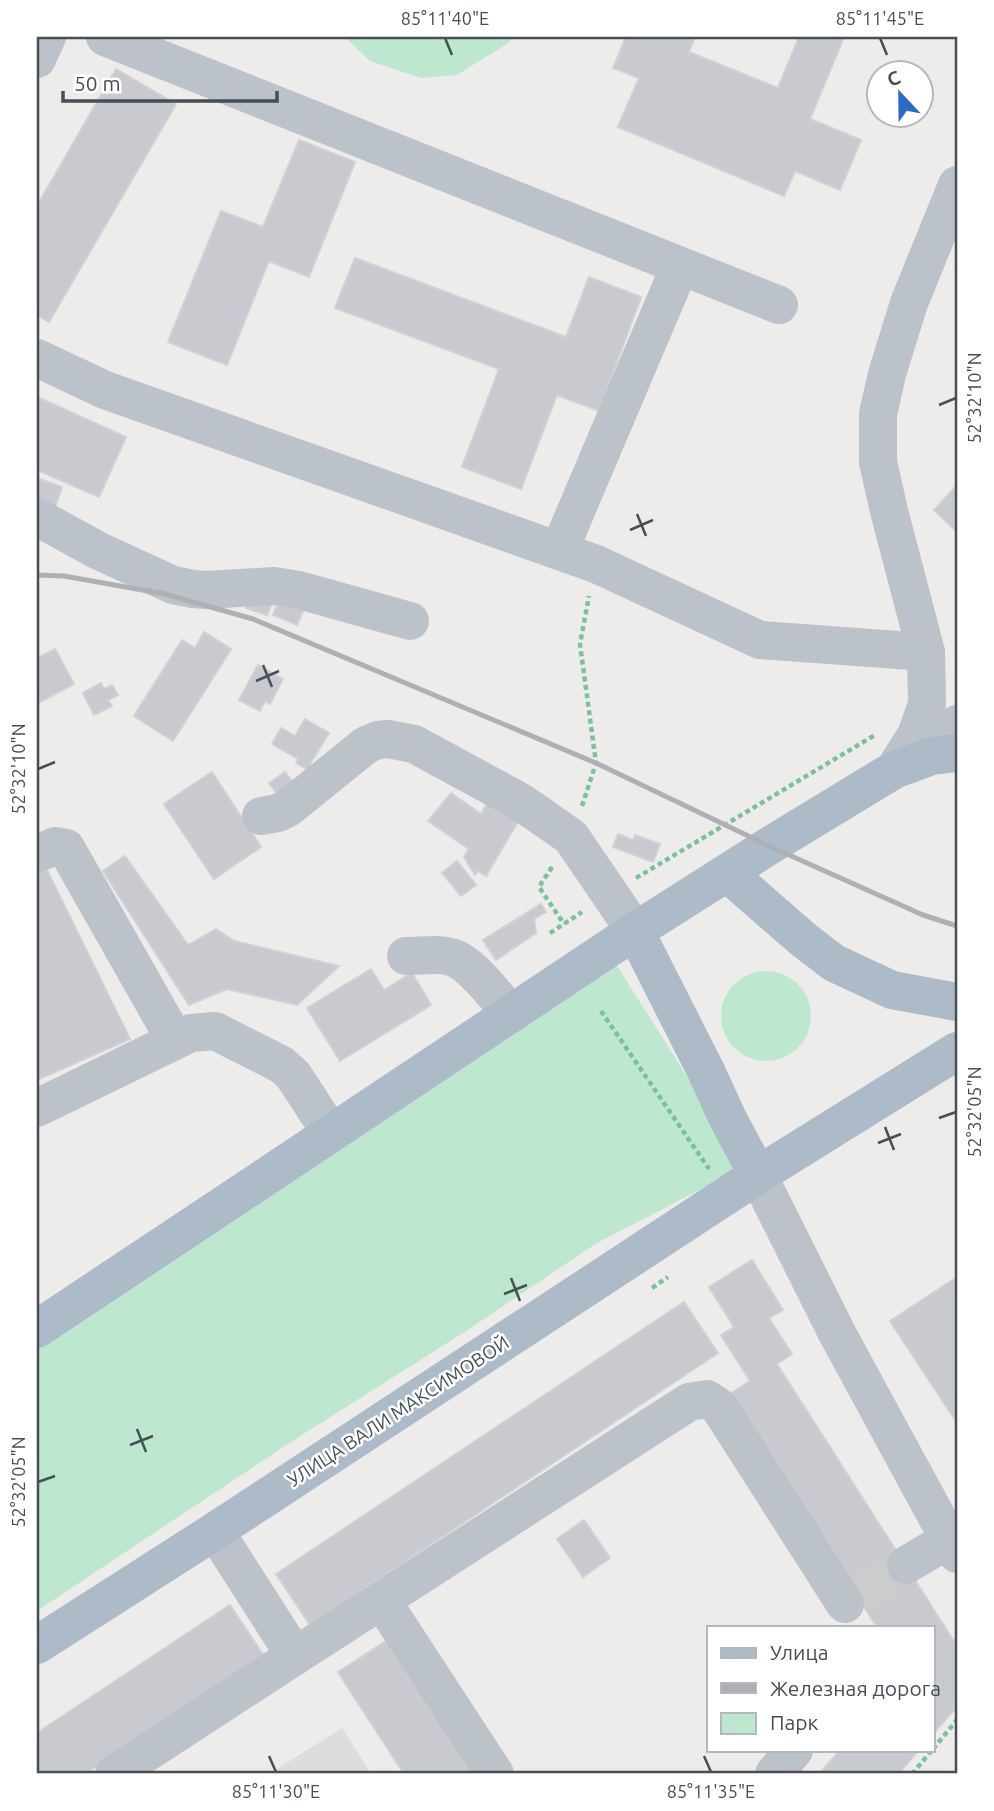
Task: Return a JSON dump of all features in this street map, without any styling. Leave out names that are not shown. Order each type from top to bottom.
[{"type":"main road","points":[[37,1329],[635,931],[727,873],[894,770],[932,756],[957,753]]},
{"type":"main road","points":[[727,873],[834,963],[892,990],[957,1002]]},
{"type":"main road","points":[[635,931],[758,1175]]},
{"type":"main road","name":"УЛИЦА ВАЛИ МАКСИМОВОЙ","points":[[37,1645],[758,1175],[957,1051]]},
{"type":"street","points":[[37,59],[47,37]]},
{"type":"street","points":[[105,37],[779,305]]},
{"type":"street","points":[[894,770],[916,735],[927,704],[926,652],[878,462],[878,414],[909,303],[957,185]]},
{"type":"street","points":[[559,551],[680,266]]},
{"type":"street","points":[[37,358],[105,390],[596,564],[760,640],[926,652]]},
{"type":"street","points":[[37,517],[99,551],[173,584],[206,590],[274,586],[299,590],[411,621]]},
{"type":"street","points":[[926,652],[948,691],[957,701]]},
{"type":"street","points":[[894,770],[957,724]]},
{"type":"street","points":[[261,816],[288,808],[366,745],[388,739],[414,744],[519,801],[571,837],[635,931]]},
{"type":"street","points":[[37,854],[55,846],[66,848],[175,1040]]},
{"type":"street","points":[[406,956],[454,957],[468,965],[511,1014]]},
{"type":"street","points":[[37,1108],[191,1033],[215,1031],[282,1065],[293,1075],[331,1133]]},
{"type":"street","points":[[758,1175],[838,1335],[953,1547],[906,1565]]},
{"type":"street","points":[[114,1774],[689,1402],[707,1399],[719,1407],[854,1609]]},
{"type":"street","points":[[215,1531],[295,1656]]},
{"type":"street","points":[[382,1601],[495,1774]]},
{"type":"street","points":[[774,1774],[792,1752]]},
{"type":"path","points":[[564,924],[539,887],[571,837],[596,763],[580,643],[596,564]]},
{"type":"path","points":[[550,933],[880,732]]},
{"type":"path","points":[[601,1011],[713,1175]]},
{"type":"path","points":[[934,1747],[957,1720]]},
{"type":"path","points":[[912,1774],[930,1752]]},
{"type":"shaded area","points":[[342,1728],[371,1774],[269,1774]]},
{"type":"green space","points":[[345,37],[512,37],[510,42],[457,75],[421,78],[370,61]]},
{"type":"green space","points":[[616,964],[744,1167],[597,1243],[37,1611],[37,1350]]},
{"type":"green space","points":[[757,971],[775,971],[791,978],[804,991],[811,1007],[811,1025],[804,1041],[791,1054],[775,1061],[757,1061],[741,1054],[728,1041],[721,1025],[721,1007],[728,991],[741,978]]},
{"type":"building","points":[[626,37],[695,37],[689,52],[778,88],[799,37],[844,37],[810,119],[861,140],[840,190],[795,171],[784,196],[618,127],[639,78],[613,68]]},
{"type":"building","points":[[116,69],[176,104],[49,322],[37,315],[37,206]]},
{"type":"building","points":[[299,140],[355,162],[309,277],[269,261],[227,365],[168,342],[221,211],[263,227]]},
{"type":"building","points":[[355,258],[566,337],[589,277],[641,297],[599,411],[557,395],[521,489],[462,467],[499,369],[335,308]]},
{"type":"building","points":[[37,397],[126,437],[99,497],[37,470]]},
{"type":"building","points":[[37,478],[62,487],[54,510],[37,503]]},
{"type":"building","points":[[957,485],[957,532],[934,510]]},
{"type":"building","points":[[251,595],[272,603],[267,615],[246,608]]},
{"type":"building","points":[[281,596],[305,607],[297,625],[273,615]]},
{"type":"building","points":[[204,632],[231,649],[173,741],[134,716],[182,640],[195,648]]},
{"type":"building","points":[[55,649],[74,684],[38,703],[37,658]]},
{"type":"building","points":[[258,665],[283,679],[270,704],[265,701],[260,711],[239,700]]},
{"type":"building","points":[[101,683],[104,689],[112,685],[118,695],[108,700],[112,706],[94,715],[83,693]]},
{"type":"building","points":[[305,719],[329,733],[310,764],[313,766],[310,771],[296,763],[298,759],[272,744],[281,728],[295,736]]},
{"type":"building","points":[[212,772],[261,847],[214,879],[164,804]]},
{"type":"building","points":[[285,772],[300,791],[284,803],[269,783]]},
{"type":"building","points":[[451,793],[481,814],[488,802],[520,818],[486,876],[478,871],[475,875],[464,857],[469,849],[428,821]]},
{"type":"building","points":[[618,834],[633,840],[635,835],[660,844],[653,862],[613,847]]},
{"type":"building","points":[[125,856],[188,945],[216,929],[234,941],[339,966],[297,1005],[227,989],[189,1005],[103,871]]},
{"type":"building","points":[[457,861],[476,885],[461,896],[442,873]]},
{"type":"building","points":[[44,864],[130,1039],[37,1080],[37,867]]},
{"type":"building","points":[[541,904],[546,912],[534,919],[536,933],[496,960],[483,940]]},
{"type":"building","points":[[371,969],[384,990],[412,973],[431,1005],[340,1061],[307,1008]]},
{"type":"building","points":[[752,1260],[783,1310],[769,1318],[792,1354],[777,1364],[957,1646],[954,1710],[934,1733],[934,1626],[876,1626],[728,1395],[750,1381],[721,1335],[734,1327],[709,1287]]},
{"type":"building","points":[[957,1277],[957,1423],[890,1321]]},
{"type":"building","points":[[684,1302],[718,1353],[310,1625],[276,1574]]},
{"type":"building","points":[[584,1520],[610,1558],[583,1577],[557,1539]]},
{"type":"building","points":[[230,1605],[264,1656],[85,1774],[37,1774],[37,1733]]},
{"type":"building","points":[[391,1638],[478,1774],[404,1774],[338,1672]]},
{"type":"building","points":[[838,1752],[917,1752],[898,1774],[819,1774]]},
{"type":"tunnel","points":[[857,1596],[906,1565]]},
{"type":"railway","points":[[37,575],[64,576],[165,594],[253,619],[596,763],[769,846],[923,915],[957,926]]}]
